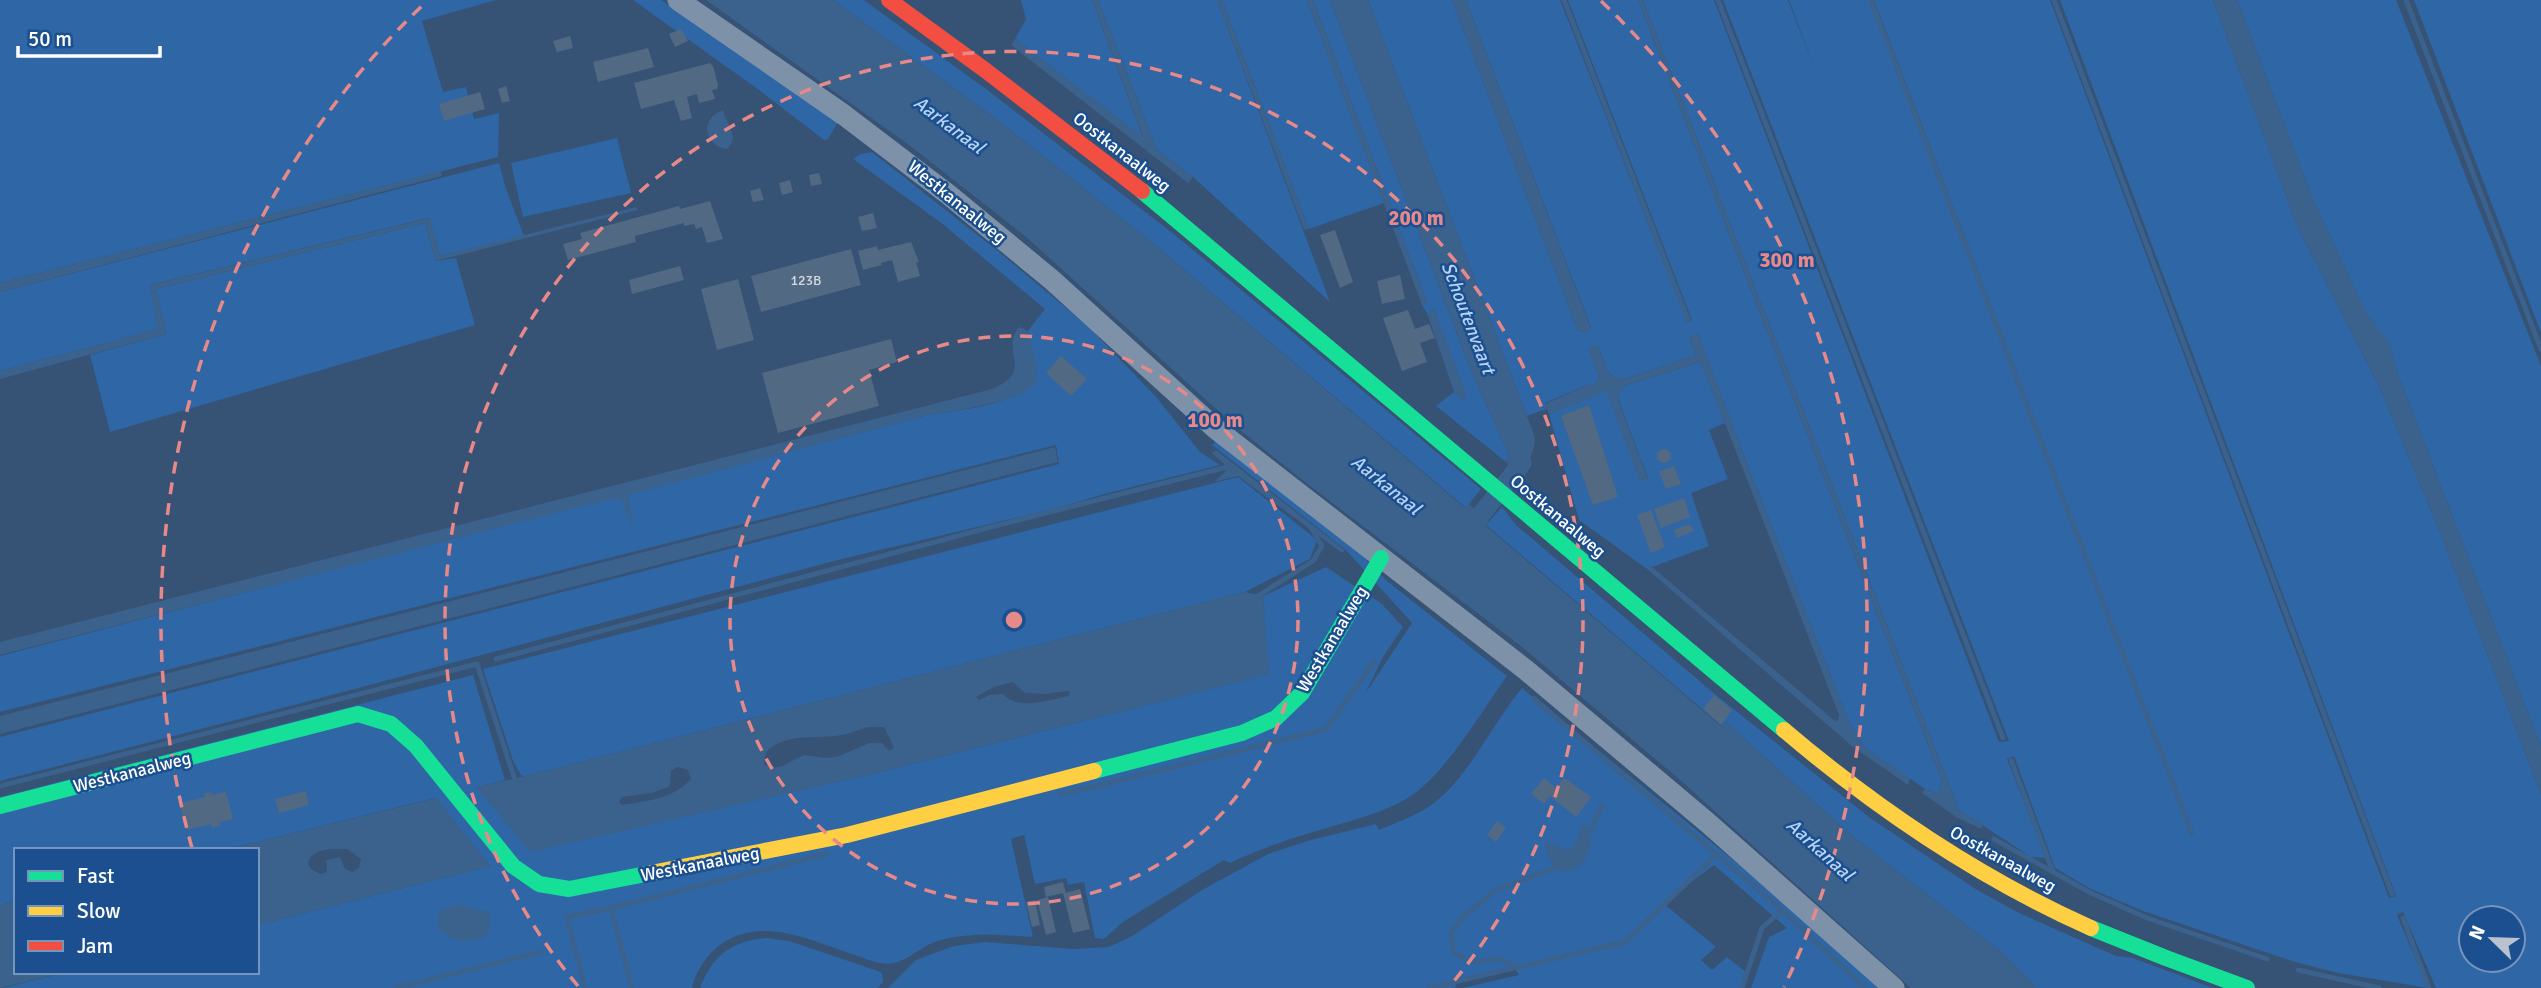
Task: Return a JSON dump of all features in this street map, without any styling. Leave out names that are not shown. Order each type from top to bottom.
[{"type":"main road","name":"Oostkanaalweg","points":[[889,0],[1151,198],[1869,799],[1922,835],[2033,900],[2114,939],[2247,988]]},
{"type":"main road","name":"Westkanaalweg","points":[[0,806],[358,714],[391,724],[416,746],[513,866],[539,884],[569,889],[848,835],[1242,733],[1276,718],[1302,693],[1381,558]]},
{"type":"street","name":"Westkanaalweg","points":[[678,0],[844,115],[950,195],[1052,280],[1226,437],[1526,670],[1708,823],[1894,988]]},
{"type":"shaded area","points":[[0,0],[496,0],[422,21],[443,92],[466,87],[474,119],[499,113],[498,157],[0,283]]},
{"type":"shaded area","points":[[633,0],[661,0],[838,122],[828,139],[824,140]]},
{"type":"shaded area","points":[[833,0],[864,0],[990,92],[1175,235],[1481,489],[1466,508],[1149,240],[999,121]]},
{"type":"shaded area","points":[[1021,0],[1092,0],[1143,138],[1015,39],[1026,19]]},
{"type":"shaded area","points":[[1098,0],[1217,0],[1330,302],[1193,177],[1157,150]]},
{"type":"shaded area","points":[[1222,0],[1307,0],[1384,203],[1309,229]]},
{"type":"shaded area","points":[[1313,0],[1330,0],[1472,373],[1508,453],[1506,462],[1436,406],[1454,392],[1463,399],[1434,309],[1427,313],[1422,305],[1427,302]]},
{"type":"shaded area","points":[[1368,0],[1452,0],[1578,331],[1586,332],[1591,327],[1466,0],[1560,0],[1687,322],[1692,320],[1568,0],[1638,0],[1942,781],[1937,793],[1925,789],[1866,749],[1850,724],[1698,334],[1689,338],[1696,355],[1622,380],[1609,374],[1598,346],[1589,349],[1599,377],[1595,384],[1545,403],[1547,409],[1527,416]]},
{"type":"shaded area","points":[[1643,0],[1714,0],[1999,742],[2009,741],[1723,0],[1788,0],[1816,72],[1789,0],[1869,0],[2191,836],[2194,834],[1874,0],[2050,0],[2389,898],[2396,896],[2060,0],[2213,0],[2299,230],[2380,388],[2440,532],[2541,794],[2541,988],[2436,988],[2403,912],[2397,915],[2428,988],[2338,973],[2295,962],[2143,911],[2091,889],[2055,868],[2014,756],[2007,759],[2046,858],[2031,857],[1959,810]]},
{"type":"shaded area","points":[[2237,0],[2396,0],[2541,366],[2541,747],[2398,374],[2390,346],[2366,313],[2312,197]]},
{"type":"shaded area","points":[[2414,0],[2541,0],[2541,333]]},
{"type":"shaded area","points":[[617,138],[631,193],[523,217],[511,163]]},
{"type":"shaded area","points":[[872,152],[1090,328],[1157,398],[1200,452],[1220,465],[1057,508],[838,560],[0,781],[0,737],[1059,464],[1056,445],[0,712],[0,656],[928,415],[987,405],[1028,388],[1036,380],[1027,332],[1045,309],[940,222],[853,159],[860,154]]},
{"type":"shaded area","points":[[499,163],[524,236],[440,256],[429,218],[150,285],[159,329],[0,371],[0,292]]},
{"type":"shaded area","points":[[425,223],[436,261],[456,258],[475,325],[110,432],[90,355],[166,334],[156,289]]},
{"type":"shaded area","points":[[1701,362],[1725,423],[1709,430],[1728,479],[1691,493],[1709,546],[1647,569],[1579,520],[1549,414],[1607,390],[1640,481],[1648,478],[1618,399],[1620,391],[1626,385]]},
{"type":"shaded area","points":[[1217,440],[1350,543],[1387,581],[1507,676],[1442,766],[1408,798],[1381,811],[1279,843],[1230,863],[1224,860],[1123,922],[1104,939],[1095,938],[1084,882],[1068,885],[1066,878],[1035,884],[1024,835],[1011,839],[1033,937],[982,935],[944,939],[890,964],[871,961],[794,935],[762,931],[730,939],[717,948],[701,966],[692,988],[3,988],[59,974],[259,974],[259,924],[490,866],[435,798],[233,848],[14,848],[14,902],[0,905],[0,797],[473,675],[505,780],[477,787],[531,851],[880,772],[1268,674],[1263,596],[1326,567],[1382,604],[1403,627],[1383,657],[1365,694],[1412,623],[1346,550],[1212,445]]},
{"type":"shaded area","points":[[1238,477],[1317,540],[1310,559],[1245,592],[522,777],[513,761],[483,669]]},
{"type":"shaded area","points":[[1502,507],[1516,525],[1716,695],[1869,817],[1974,888],[2017,912],[2116,956],[2133,958],[2213,988],[2037,988],[2001,952],[1851,835],[1726,722],[1722,726],[1486,525]]},
{"type":"shaded area","points":[[1522,688],[1797,912],[1881,988],[1751,988],[1769,937],[1787,928],[1714,865],[1663,903],[1716,947],[1701,960],[1712,970],[1727,957],[1747,973],[1742,988],[1462,988],[1519,975],[1515,969],[1457,983],[1455,988],[888,988],[916,960],[954,946],[985,942],[1074,949],[1108,947],[1129,938],[1202,890],[1268,854],[1376,824],[1379,830],[1412,816],[1434,803],[1463,774]]},
{"type":"shaded area","points":[[767,938],[789,941],[878,971],[882,973],[883,982],[878,988],[700,988],[711,966],[725,951],[744,942]]},
{"type":"water","name":"Aarkanaal","points":[[706,0],[833,0],[999,121],[1149,240],[1465,508],[1469,504],[1489,522],[1486,526],[1721,726],[1726,722],[1851,835],[2001,952],[2037,988],[1911,988],[1679,779],[1522,647],[1235,426],[1025,236],[909,145]]},
{"type":"water","points":[[1092,0],[1098,0],[1157,150],[1193,177],[1188,183],[1011,45],[1015,39],[1143,137]]},
{"type":"water","points":[[1217,0],[1222,0],[1309,229],[1304,230]]},
{"type":"water","points":[[1307,0],[1313,0],[1427,302],[1422,305]]},
{"type":"water","points":[[1330,0],[1368,0],[1535,437],[1524,478],[1506,462],[1508,453],[1472,373]]},
{"type":"water","points":[[1452,0],[1466,0],[1591,328],[1586,332],[1578,331]]},
{"type":"water","points":[[1638,0],[1643,0],[1959,810],[1983,824],[1981,829],[1956,817],[1922,793],[1925,789],[1937,793],[1942,781]]},
{"type":"water","points":[[2213,0],[2237,0],[2312,197],[2366,312],[2390,345],[2398,374],[2541,747],[2541,794],[2440,532],[2380,388],[2299,230]]},
{"type":"water","points":[[723,110],[733,135],[727,149],[716,145],[707,131],[709,121]]},
{"type":"water","points":[[441,171],[442,176],[0,292],[0,283]]},
{"type":"water","points":[[636,207],[638,210],[436,261],[425,223],[156,289],[166,334],[0,379],[0,371],[158,329],[150,285],[430,218],[440,256]]},
{"type":"water","points":[[1434,309],[1467,396],[1463,400],[1454,392],[1427,313]]},
{"type":"water","points":[[1019,327],[1025,329],[1028,335],[1037,371],[1032,386],[1024,392],[999,402],[928,415],[628,495],[633,527],[621,499],[611,499],[0,655],[0,642],[992,389],[1012,375],[1015,368],[1014,336]]},
{"type":"water","points":[[1698,333],[1850,724],[1866,749],[1910,778],[1908,785],[1853,747],[1647,569],[1652,567],[1835,721],[1838,720],[1839,715],[1701,362],[1626,385],[1620,391],[1618,400],[1648,479],[1640,482],[1607,391],[1549,414],[1545,404],[1595,384],[1599,377],[1589,349],[1592,345],[1598,346],[1609,374],[1622,380],[1696,355],[1689,337]]},
{"type":"water","points":[[1055,447],[1058,462],[0,734],[0,716]]},
{"type":"water","points":[[1216,450],[1345,550],[1342,553],[1238,476],[1214,482],[1226,471],[1224,464],[1212,453]]},
{"type":"water","points":[[1245,592],[1263,596],[1269,674],[880,772],[531,852],[476,787]],"holes":[[[1013,682],[1025,693],[1070,693],[1068,696],[1034,703],[1017,702],[1003,694],[990,695],[979,700],[976,697],[994,687]],[[867,727],[884,727],[894,748],[889,751],[882,743],[869,743],[839,756],[827,758],[804,755],[773,768],[764,764],[766,752],[781,742],[851,733]],[[677,767],[688,770],[691,779],[676,791],[659,798],[622,805],[619,802],[622,797],[652,793],[670,786],[671,771]]]},
{"type":"water","points":[[436,798],[490,866],[259,924],[259,848],[233,848]],"holes":[[[330,849],[347,849],[361,859],[359,868],[353,872],[345,869],[340,857],[326,860],[327,872],[320,874],[310,868],[308,863],[311,856]]]},
{"type":"water","points":[[1583,824],[1586,825],[1590,838],[1589,851],[1584,861],[1576,869],[1566,871],[1557,868],[1550,859],[1545,841],[1567,850],[1571,849]]},
{"type":"water","points":[[14,902],[14,974],[59,974],[0,988],[0,905]]},
{"type":"water","points":[[457,905],[489,912],[491,927],[483,938],[459,940],[438,928],[439,912]]},
{"type":"building","points":[[681,29],[688,41],[675,47],[669,34]]},
{"type":"building","points":[[570,36],[573,48],[557,52],[553,41]]},
{"type":"building","points":[[648,48],[654,67],[598,82],[593,62]]},
{"type":"building","points":[[710,63],[718,85],[717,89],[712,90],[715,99],[699,103],[697,94],[687,97],[692,118],[681,121],[674,100],[641,109],[634,83]]},
{"type":"building","points":[[506,86],[510,101],[502,103],[498,89]]},
{"type":"building","points":[[480,92],[485,109],[444,121],[439,104]]},
{"type":"building","points":[[819,173],[822,184],[811,186],[809,175]]},
{"type":"building","points":[[790,180],[793,192],[782,195],[779,183]]},
{"type":"building","points":[[760,188],[764,200],[753,202],[750,191]]},
{"type":"building","points":[[710,201],[723,239],[707,243],[702,227],[696,229],[694,224],[684,226],[684,223],[635,236],[636,242],[568,260],[563,244],[582,239],[580,233],[679,206],[680,209]]},
{"type":"building","points":[[873,213],[877,228],[862,231],[858,217]]},
{"type":"building","points":[[1335,230],[1353,282],[1340,288],[1320,235]]},
{"type":"building","points":[[911,242],[919,262],[916,262],[920,276],[898,282],[892,260],[863,270],[858,251],[877,246],[878,250]]},
{"type":"building","points":[[851,249],[861,285],[761,312],[751,276]]},
{"type":"building","points":[[680,266],[684,280],[632,294],[629,280]]},
{"type":"building","points":[[1400,275],[1405,299],[1382,304],[1377,281]]},
{"type":"building","points":[[738,279],[754,340],[717,350],[701,289]]},
{"type":"building","points":[[1408,310],[1415,329],[1429,324],[1435,338],[1420,343],[1427,362],[1402,371],[1383,318]]},
{"type":"building","points":[[891,339],[897,362],[869,370],[879,406],[778,433],[762,373]]},
{"type":"building","points":[[1061,356],[1087,379],[1071,396],[1046,373]]},
{"type":"building","points":[[1589,405],[1618,497],[1593,505],[1561,416]]},
{"type":"building","points":[[1661,449],[1667,449],[1671,456],[1667,463],[1661,463],[1657,459],[1657,453]]},
{"type":"building","points":[[1674,466],[1681,484],[1666,489],[1659,472]]},
{"type":"building","points":[[1684,498],[1690,517],[1661,528],[1654,509]]},
{"type":"building","points":[[1651,510],[1665,547],[1651,553],[1637,515]]},
{"type":"building","points":[[1690,524],[1694,531],[1677,538],[1674,530]]},
{"type":"building","points":[[1714,695],[1732,710],[1721,725],[1703,709]]},
{"type":"building","points":[[1544,778],[1556,788],[1564,778],[1591,797],[1576,817],[1550,796],[1544,804],[1531,794]]},
{"type":"building","points":[[306,791],[309,805],[279,813],[275,799]]},
{"type":"building","points":[[211,792],[212,795],[226,792],[233,819],[219,822],[220,826],[212,828],[211,824],[186,830],[180,803],[205,797],[204,793]]},
{"type":"building","points":[[1497,821],[1506,828],[1496,842],[1487,835]]},
{"type":"building","points":[[1063,882],[1066,893],[1080,889],[1090,929],[1073,933],[1063,893],[1046,897],[1044,887]]},
{"type":"building","points":[[1048,897],[1056,932],[1046,935],[1037,900]]},
{"type":"building","points":[[1035,900],[1040,925],[1032,927],[1026,902]]},
{"type":"waterway","points":[[1564,0],[1688,319]]},
{"type":"waterway","points":[[1718,0],[2003,738]]},
{"type":"waterway","points":[[1871,0],[2192,833]]},
{"type":"waterway","points":[[2054,0],[2392,894]]},
{"type":"waterway","points":[[2406,0],[2541,349]]},
{"type":"waterway","name":"Schoutenvaart","points":[[1465,535],[1522,463],[1517,450]]},
{"type":"waterway","points":[[496,659],[1231,466]]},
{"type":"waterway","points":[[1253,599],[1313,561],[1322,546],[1312,529]]},
{"type":"waterway","points":[[1060,795],[1326,729],[1374,662]]},
{"type":"waterway","points":[[0,786],[477,664],[516,783]]},
{"type":"waterway","points":[[1533,698],[1782,910]]},
{"type":"waterway","points":[[2011,760],[2053,872]]},
{"type":"waterway","points":[[1587,838],[1602,805]]},
{"type":"waterway","points":[[1994,839],[2089,892],[2147,918],[2267,959]]},
{"type":"waterway","points":[[632,988],[611,908],[826,854]]},
{"type":"waterway","points":[[1429,988],[1625,942],[1716,855]]},
{"type":"waterway","points":[[1519,967],[1499,959],[1472,962],[1454,953],[1451,934],[1463,917],[1496,890],[1560,866]]},
{"type":"waterway","points":[[585,988],[567,917],[611,908]]},
{"type":"waterway","points":[[1742,988],[1762,928],[1782,910],[1865,988]]},
{"type":"waterway","points":[[2403,918],[2429,988]]},
{"type":"waterway","points":[[396,988],[540,952]]},
{"type":"waterway","points":[[2298,970],[2379,988]]},
{"type":"traffic: fast","points":[[1142,191],[1784,730]]},
{"type":"traffic: fast","points":[[1094,771],[1242,733],[1276,718],[1302,693],[1381,558]]},
{"type":"traffic: fast","points":[[0,806],[358,714],[391,724],[416,746],[513,866],[539,884],[569,889],[651,873]]},
{"type":"traffic: fast","points":[[2091,928],[2247,988]]},
{"type":"traffic: slow","points":[[1784,730],[1855,787],[1930,840],[2009,887],[2091,928]]},
{"type":"traffic: slow","points":[[651,873],[847,835],[1094,771]]},
{"type":"traffic: jam","points":[[889,0],[1142,191]]}]
